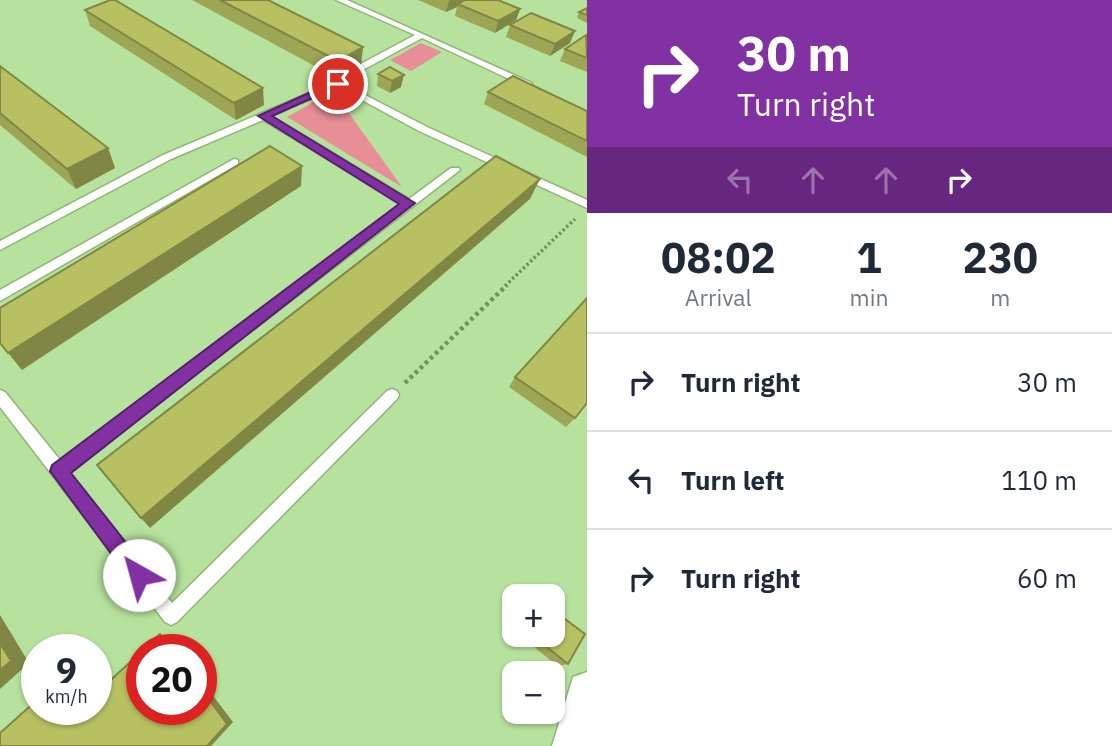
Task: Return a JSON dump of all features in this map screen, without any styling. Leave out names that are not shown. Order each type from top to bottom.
[{"type":"street","points":[[572,746],[587,691]]},
{"type":"lane","points":[[340,0],[536,88]]},
{"type":"lane","points":[[0,246],[167,157],[338,84],[356,70],[422,35]]},
{"type":"lane","points":[[338,84],[447,140],[587,204]]},
{"type":"lane","points":[[264,116],[408,203]]},
{"type":"lane","points":[[0,296],[234,162]]},
{"type":"lane","points":[[58,471],[455,170]]},
{"type":"lane","points":[[0,396],[171,616],[392,395]]},
{"type":"path","points":[[392,395],[577,217]]},
{"type":"shaded area","points":[[421,43],[442,52],[411,71],[390,60]]},
{"type":"shaded area","points":[[333,91],[402,187],[287,117]]},
{"type":"building","points":[[115,0],[263,88],[234,103],[85,10]]},
{"type":"building","points":[[220,0],[268,0],[363,47],[338,61]]},
{"type":"building","points":[[465,0],[498,0],[520,9],[498,21],[458,4]]},
{"type":"building","points":[[531,13],[575,31],[555,44],[510,25]]},
{"type":"building","points":[[586,35],[587,58],[565,49]]},
{"type":"building","points":[[0,66],[108,148],[67,169],[0,113]]},
{"type":"building","points":[[390,67],[404,75],[392,81],[378,74]]},
{"type":"building","points":[[513,76],[587,111],[587,141],[488,92]]},
{"type":"building","points":[[270,146],[302,166],[8,353],[0,343],[0,308]]},
{"type":"building","points":[[496,156],[540,179],[141,518],[97,465]]},
{"type":"building","points":[[587,298],[587,403],[575,418],[515,377]]},
{"type":"building","points":[[565,619],[585,634],[568,664],[547,647],[565,647]]},
{"type":"building","points":[[0,643],[11,661],[0,670]]},
{"type":"building","points":[[126,666],[126,725],[217,725],[217,711],[227,724],[207,746],[0,746],[0,733],[21,714],[21,725],[112,725],[112,679]]},
{"type":"route","points":[[139,575],[58,471],[408,203],[264,116],[338,84]]}]
